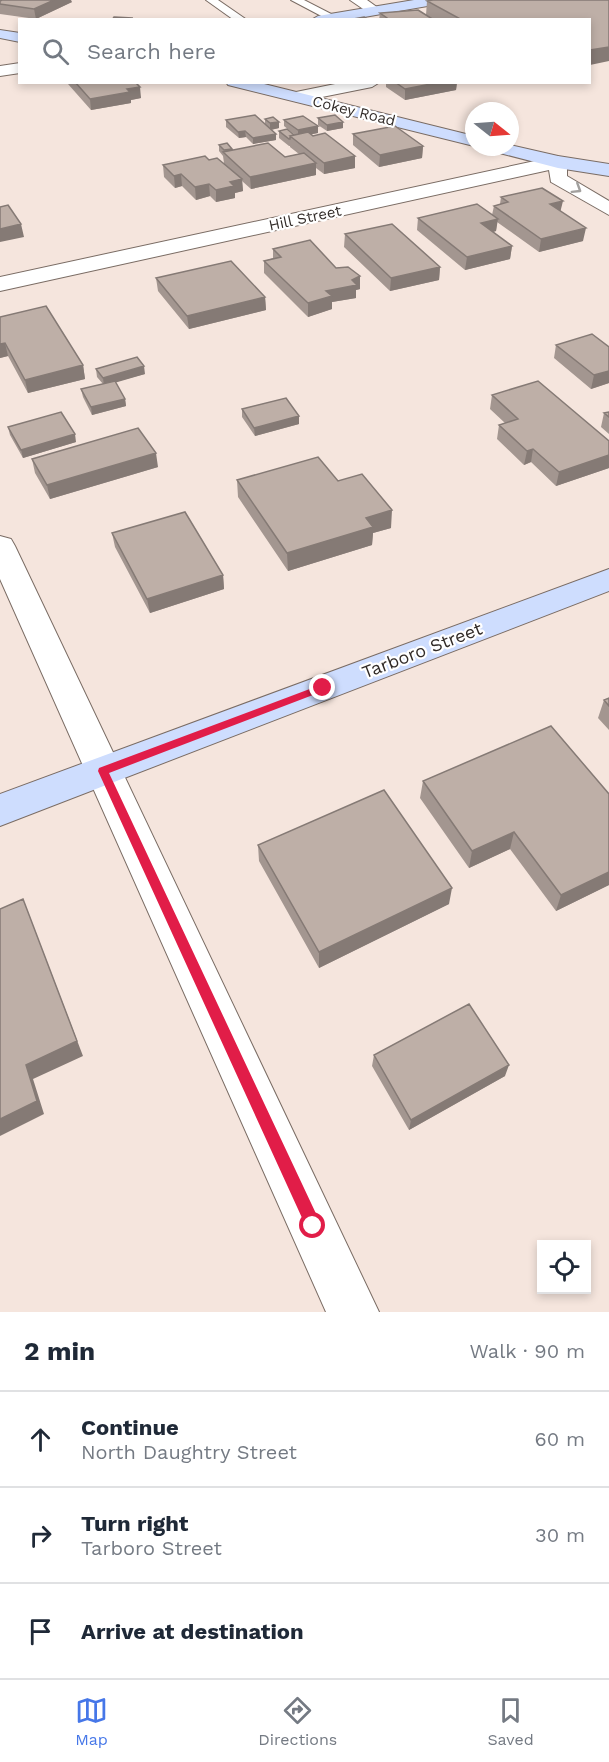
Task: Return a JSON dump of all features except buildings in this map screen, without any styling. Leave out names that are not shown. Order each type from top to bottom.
[{"type":"street","points":[[357,0],[374,10]]},
{"type":"street","points":[[324,18],[439,0]]},
{"type":"street","points":[[0,34],[18,38]]},
{"type":"street","points":[[0,71],[18,68]]},
{"type":"street","name":"Cokey Road","points":[[242,84],[465,139]]},
{"type":"street","points":[[297,97],[362,84]]},
{"type":"street","name":"Hill Street","points":[[0,284],[609,151]]},
{"type":"street","points":[[519,152],[558,162],[609,170]]},
{"type":"street","points":[[558,162],[558,178],[609,209]]},
{"type":"street","points":[[0,546],[353,1312]]},
{"type":"street","name":"Tarboro Street","points":[[0,810],[609,579]]},
{"type":"lane","points":[[211,0],[239,18]]},
{"type":"lane","points":[[296,0],[324,18]]},
{"type":"route","points":[[313,1226],[103,771],[323,688]]}]
